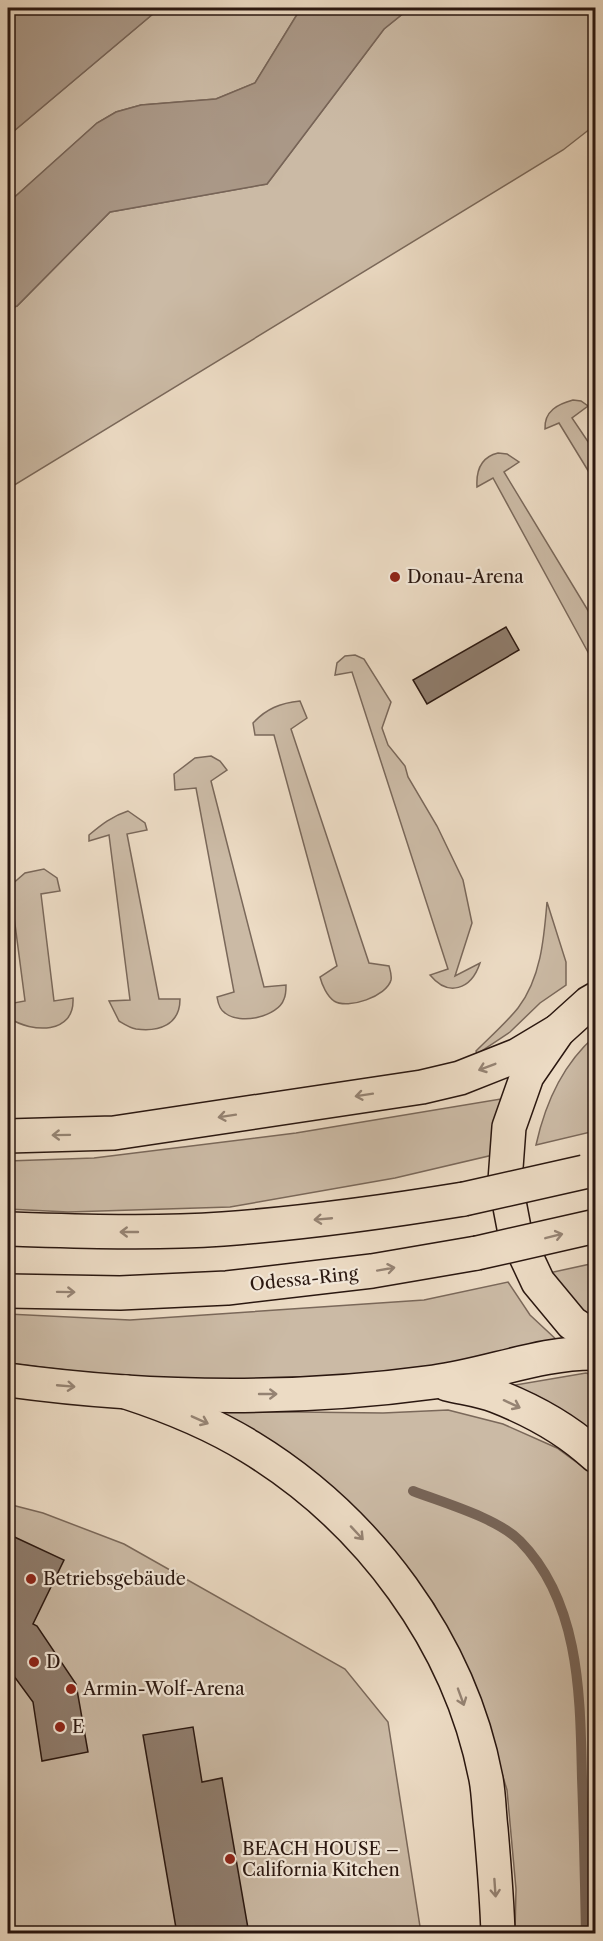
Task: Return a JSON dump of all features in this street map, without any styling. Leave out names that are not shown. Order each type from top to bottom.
[{"type":"main road","points":[[8,1136],[114,1133],[422,1087],[460,1078],[518,1055],[558,1031],[596,999]]},
{"type":"main road","points":[[558,1031],[527,1076],[509,1127],[505,1181],[515,1233],[538,1282],[572,1323],[596,1339]]},
{"type":"main road","points":[[8,1229],[128,1232],[222,1229],[359,1216],[464,1199],[590,1171]]},
{"type":"main road","name":"Odessa-Ring","points":[[8,1291],[120,1293],[227,1288],[372,1272],[477,1253],[596,1226]]},
{"type":"main road","points":[[8,1380],[126,1392],[285,1394],[436,1382],[572,1353],[596,1353]]},
{"type":"main road","points":[[436,1382],[495,1396],[541,1417],[579,1441],[596,1456]]},
{"type":"main road","points":[[126,1392],[169,1406],[210,1424],[250,1446],[288,1472],[357,1532],[388,1568],[415,1606],[439,1647],[459,1690],[486,1780],[498,1934]]},
{"type":"shaded area","points":[[8,8],[160,8],[8,136]]},
{"type":"shaded area","points":[[160,8],[301,8],[255,83],[216,99],[141,105],[116,112],[97,123],[8,203],[8,136]]},
{"type":"shaded area","points":[[301,8],[410,8],[384,29],[267,184],[110,212],[17,306],[8,309],[8,203],[97,123],[116,112],[141,105],[216,99],[255,83]]},
{"type":"shaded area","points":[[410,8],[595,8],[595,125],[563,150],[8,489],[8,309],[17,306],[110,212],[267,184],[384,29]]},
{"type":"shaded area","points":[[573,400],[581,401],[588,406],[572,418],[595,452],[595,482],[559,423],[545,429],[549,413]]},
{"type":"shaded area","points":[[498,453],[507,454],[519,462],[504,472],[595,622],[595,665],[493,478],[477,487],[477,476],[484,461]]},
{"type":"shaded area","points":[[355,655],[364,659],[391,702],[382,728],[388,745],[405,766],[408,777],[437,826],[463,880],[472,923],[455,976],[480,963],[471,979],[458,987],[444,986],[430,975],[448,969],[352,672],[335,675],[337,663],[345,656]]},
{"type":"shaded area","points":[[300,701],[307,718],[291,729],[369,963],[389,966],[391,973],[388,986],[375,996],[357,1003],[334,1001],[322,983],[320,977],[337,966],[274,735],[255,735],[253,723],[268,710],[286,703]]},
{"type":"shaded area","points":[[211,756],[220,761],[227,770],[211,781],[264,987],[286,985],[285,996],[280,1005],[267,1015],[249,1019],[232,1017],[223,1012],[219,1004],[217,997],[234,992],[196,788],[175,790],[174,774],[195,758]]},
{"type":"shaded area","points":[[128,811],[145,823],[147,830],[127,834],[159,999],[180,999],[179,1008],[172,1021],[160,1028],[144,1030],[127,1026],[119,1021],[109,1001],[130,1000],[109,835],[89,841],[89,835],[98,828]]},
{"type":"shaded area","points":[[44,869],[57,878],[60,891],[41,894],[54,1001],[73,998],[72,1010],[67,1019],[60,1025],[50,1028],[29,1026],[9,1018],[8,1004],[25,1001],[10,886],[25,873]]},
{"type":"shaded area","points":[[547,902],[566,962],[566,985],[540,1003],[510,1032],[477,1054],[476,1051],[518,1008],[532,984],[543,943]]},
{"type":"shaded area","points":[[595,1036],[595,1131],[536,1145],[550,1100],[557,1086],[574,1059]]},
{"type":"shaded area","points":[[513,1097],[497,1154],[395,1178],[230,1207],[68,1212],[8,1209],[8,1161],[94,1158],[296,1133]]},
{"type":"shaded area","points":[[595,1263],[595,1324],[549,1273]]},
{"type":"shaded area","points":[[508,1282],[530,1315],[560,1343],[371,1375],[308,1380],[233,1381],[157,1378],[8,1363],[8,1314],[130,1320],[424,1300]]},
{"type":"shaded area","points":[[586,1373],[595,1376],[595,1438],[498,1388]]},
{"type":"shaded area","points":[[448,1410],[503,1424],[557,1448],[595,1476],[595,1933],[515,1933],[516,1889],[507,1790],[475,1685],[434,1604],[373,1528],[199,1411],[383,1413]]},
{"type":"shaded area","points":[[8,1504],[43,1513],[124,1544],[345,1669],[388,1722],[421,1933],[8,1934]]},
{"type":"building","points":[[506,627],[519,650],[427,704],[413,680]]},
{"type":"building","points":[[8,1534],[64,1560],[33,1624],[37,1626],[76,1684],[88,1752],[42,1761],[33,1702],[11,1672],[8,1680]]},
{"type":"building","points":[[193,1727],[202,1782],[222,1778],[249,1934],[177,1934],[143,1735]]},
{"type":"waterway","points":[[413,1491],[484,1518],[510,1533],[520,1541],[540,1566],[555,1593],[566,1622],[578,1684],[586,1934]]},
{"type":"place","name":"Donau-Arena","points":[[395,577]]},
{"type":"place","name":"Betriebsgebäude","points":[[31,1579]]},
{"type":"place","name":"D","points":[[34,1662]]},
{"type":"place","name":"Armin-Wolf-Arena","points":[[71,1689]]},
{"type":"place","name":"E","points":[[60,1727]]},
{"type":"place","name":"BEACH HOUSE – California Kitchen","points":[[230,1859]]}]
